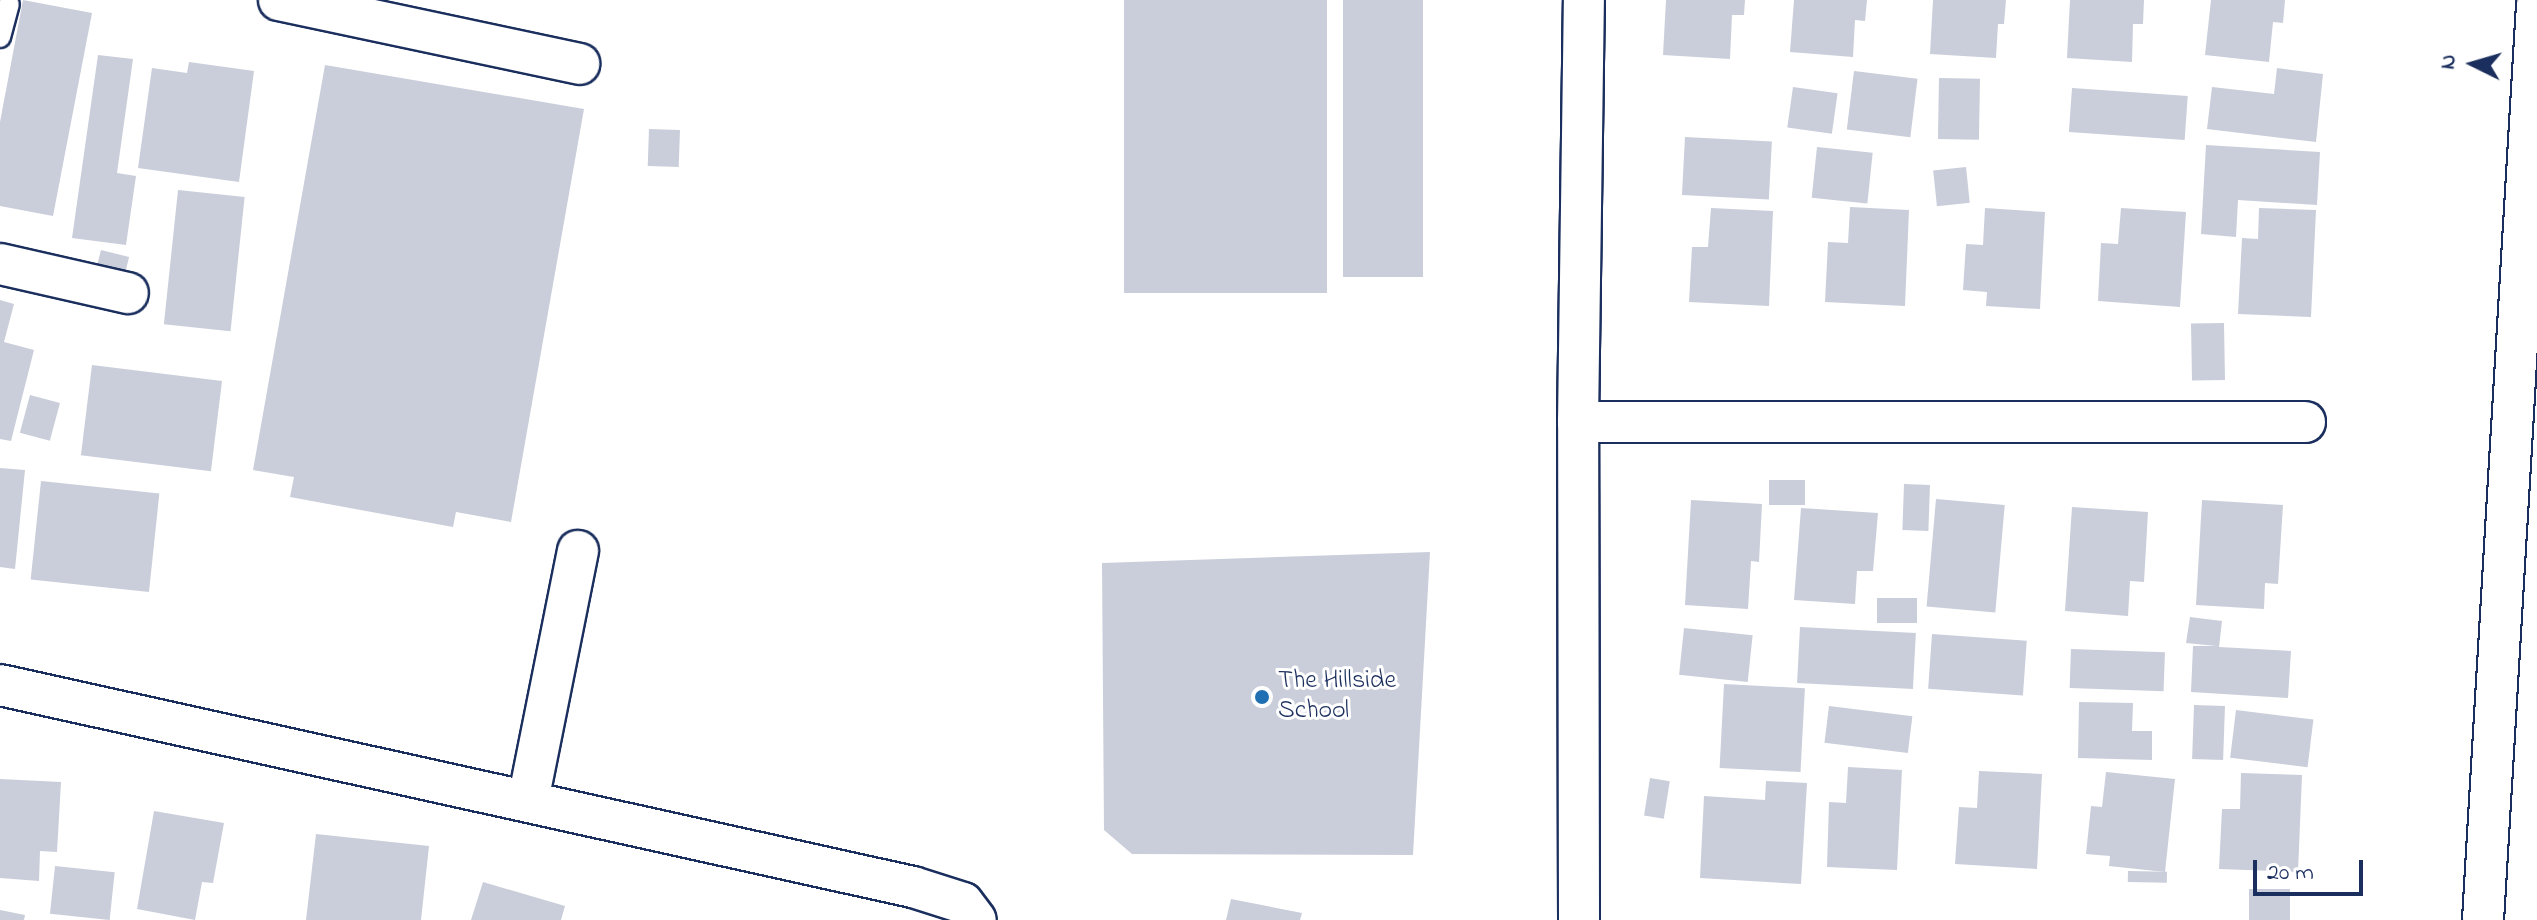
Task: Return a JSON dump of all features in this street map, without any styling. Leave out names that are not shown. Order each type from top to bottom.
[{"type":"street","points":[[279,0],[579,64]]},
{"type":"street","points":[[1579,920],[1578,422],[1584,0]]},
{"type":"street","points":[[2483,920],[2537,5]]},
{"type":"street","points":[[0,264],[128,293]]},
{"type":"street","points":[[1578,422],[2305,422]]},
{"type":"street","points":[[528,801],[578,551]]},
{"type":"street","points":[[0,685],[913,887],[963,903],[976,920]]},
{"type":"lane","points":[[0,37],[9,4]]},
{"type":"building","points":[[23,0],[92,13],[53,216],[0,206],[0,122]]},
{"type":"building","points":[[1124,0],[1327,0],[1327,293],[1124,293]]},
{"type":"building","points":[[1343,0],[1423,0],[1423,277],[1343,277]]},
{"type":"building","points":[[1666,0],[1745,0],[1744,15],[1732,15],[1730,59],[1663,55]]},
{"type":"building","points":[[1794,0],[1867,0],[1865,21],[1855,20],[1853,57],[1790,52]]},
{"type":"building","points":[[1933,0],[2006,0],[2004,24],[1998,24],[1996,58],[1930,54]]},
{"type":"building","points":[[2070,0],[2144,0],[2143,24],[2133,24],[2132,62],[2067,58]]},
{"type":"building","points":[[2211,0],[2285,0],[2283,23],[2273,22],[2269,62],[2205,55]]},
{"type":"building","points":[[98,55],[133,59],[117,173],[136,176],[126,245],[72,238]]},
{"type":"building","points":[[189,62],[254,71],[239,182],[138,168],[152,68],[187,73]]},
{"type":"building","points":[[325,65],[584,109],[511,522],[456,512],[453,527],[290,497],[294,477],[253,470]]},
{"type":"building","points":[[2277,68],[2323,74],[2316,142],[2207,129],[2212,87],[2274,94]]},
{"type":"building","points":[[1854,71],[1918,79],[1910,137],[1847,130]]},
{"type":"building","points":[[1939,78],[1980,79],[1979,140],[1938,139]]},
{"type":"building","points":[[1793,87],[1838,93],[1832,134],[1787,128]]},
{"type":"building","points":[[2072,88],[2188,96],[2185,140],[2069,132]]},
{"type":"building","points":[[649,129],[680,130],[679,167],[648,166]]},
{"type":"building","points":[[1685,137],[1772,142],[1769,199],[1682,195]]},
{"type":"building","points":[[2206,145],[2320,152],[2317,205],[2238,200],[2236,237],[2201,234]]},
{"type":"building","points":[[1817,147],[1873,153],[1867,204],[1812,198]]},
{"type":"building","points":[[1966,167],[1970,203],[1937,206],[1933,170]]},
{"type":"building","points":[[178,190],[245,197],[231,331],[164,324]]},
{"type":"building","points":[[1850,207],[1909,210],[1905,306],[1825,302],[1828,242],[1848,243]]},
{"type":"building","points":[[1711,208],[1773,211],[1769,306],[1689,302],[1692,247],[1708,247]]},
{"type":"building","points":[[1985,208],[2045,212],[2040,309],[1986,306],[1987,292],[1963,290],[1966,244],[1983,245]]},
{"type":"building","points":[[2121,208],[2186,212],[2180,307],[2098,301],[2101,243],[2118,244]]},
{"type":"building","points":[[2259,208],[2316,210],[2311,317],[2238,314],[2242,238],[2258,239]]},
{"type":"building","points":[[101,250],[129,257],[122,284],[94,277]]},
{"type":"building","points":[[0,300],[14,304],[4,342],[34,350],[11,441],[0,439]]},
{"type":"building","points":[[2224,323],[2225,380],[2192,381],[2191,324]]},
{"type":"building","points":[[92,365],[222,381],[211,471],[81,455]]},
{"type":"building","points":[[30,395],[60,403],[50,441],[20,433]]},
{"type":"building","points":[[0,468],[25,470],[15,569],[0,567]]},
{"type":"building","points":[[1769,480],[1805,480],[1805,505],[1769,505]]},
{"type":"building","points":[[41,481],[159,493],[149,592],[31,579]]},
{"type":"building","points":[[1904,484],[1930,485],[1928,531],[1902,530]]},
{"type":"building","points":[[1936,499],[2005,505],[1995,613],[1927,607]]},
{"type":"building","points":[[1691,500],[1762,504],[1759,562],[1751,561],[1748,609],[1685,605]]},
{"type":"building","points":[[2202,500],[2283,505],[2278,584],[2265,583],[2264,609],[2196,605]]},
{"type":"building","points":[[2072,507],[2148,512],[2144,582],[2130,581],[2128,616],[2065,611]]},
{"type":"building","points":[[1801,508],[1878,513],[1873,571],[1857,571],[1855,604],[1794,600]]},
{"type":"building","name":"The Hillside School","points":[[1430,552],[1413,855],[1132,854],[1104,830],[1102,563]]},
{"type":"building","points":[[1877,598],[1917,598],[1917,623],[1877,623]]},
{"type":"building","points":[[2190,617],[2222,621],[2219,647],[2291,651],[2288,698],[2191,692],[2193,646],[2216,646],[2186,643]]},
{"type":"building","points":[[1800,627],[1916,633],[1913,689],[1797,683]]},
{"type":"building","points":[[1684,628],[1753,635],[1748,682],[1679,675]]},
{"type":"building","points":[[1932,634],[2027,641],[2023,695],[1928,689]]},
{"type":"building","points":[[2071,649],[2165,652],[2164,691],[2070,688]]},
{"type":"building","points":[[1724,684],[1805,688],[1800,772],[1720,768]]},
{"type":"building","points":[[2079,702],[2133,703],[2132,731],[2152,731],[2152,760],[2078,758]]},
{"type":"building","points":[[2194,705],[2225,706],[2223,760],[2192,759]]},
{"type":"building","points":[[1829,706],[1912,716],[1908,753],[1824,743]]},
{"type":"building","points":[[2236,710],[2313,720],[2308,767],[2230,758]]},
{"type":"building","points":[[1848,767],[1902,770],[1897,870],[1827,867],[1829,802],[1846,803]]},
{"type":"building","points":[[1979,771],[2042,774],[2037,869],[1955,864],[1959,807],[1977,808]]},
{"type":"building","points":[[2106,772],[2175,779],[2165,872],[2109,866],[2110,856],[2086,854],[2091,806],[2102,807]]},
{"type":"building","points":[[2241,773],[2302,775],[2298,872],[2219,869],[2222,809],[2240,809]]},
{"type":"building","points":[[1650,778],[1670,781],[1664,819],[1644,816]]},
{"type":"building","points":[[0,779],[61,782],[57,852],[40,851],[39,881],[0,878]]},
{"type":"building","points":[[1766,781],[1807,783],[1801,884],[1700,878],[1704,796],[1765,800]]},
{"type":"building","points":[[154,811],[224,823],[213,883],[202,882],[195,920],[137,909]]},
{"type":"building","points":[[316,834],[429,846],[421,920],[306,920]]},
{"type":"building","points":[[55,866],[115,872],[110,920],[50,914]]},
{"type":"building","points":[[2128,871],[2167,872],[2167,883],[2128,882]]},
{"type":"building","points":[[483,882],[565,906],[561,920],[471,920]]},
{"type":"building","points":[[2249,889],[2290,889],[2290,920],[2249,920]]},
{"type":"building","points":[[1231,899],[1302,913],[1300,920],[1226,920]]},
{"type":"building","points":[[0,910],[25,915],[24,920],[0,920]]},
{"type":"place","name":"The Hillside School","points":[[1262,697]]}]
